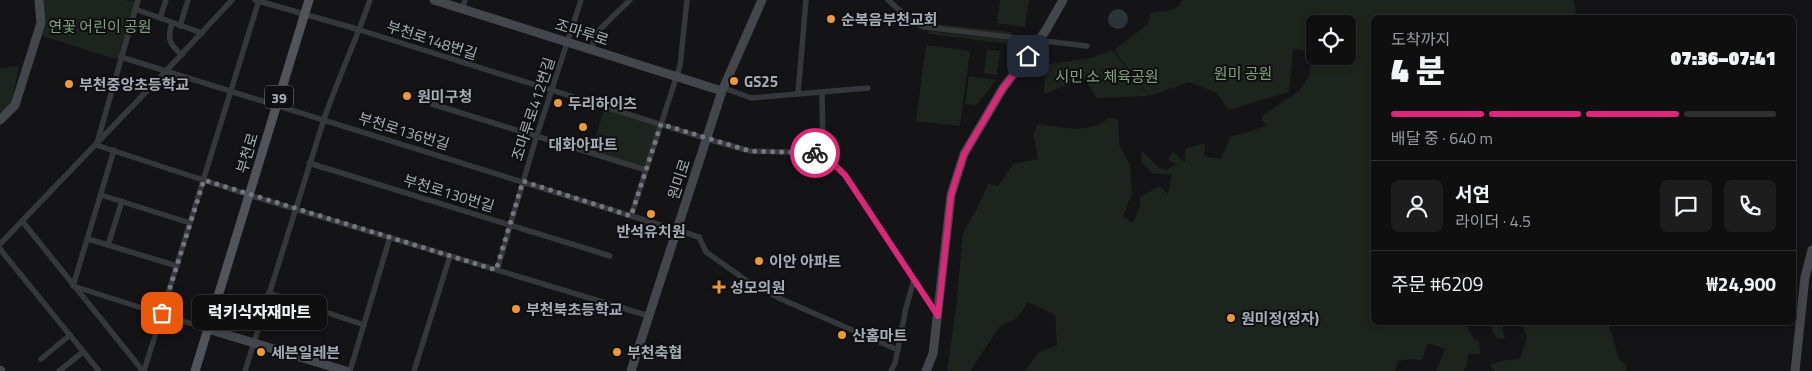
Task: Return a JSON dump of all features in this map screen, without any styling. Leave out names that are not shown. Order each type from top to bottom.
[{"type":"main road","name":"부천로","points":[[195,371],[309,0]]},
{"type":"street","points":[[0,120],[16,105],[41,23],[39,0]]},
{"type":"street","points":[[96,145],[138,0]]},
{"type":"street","points":[[160,18],[166,0]]},
{"type":"street","points":[[180,26],[188,0]]},
{"type":"street","points":[[0,244],[182,55],[232,0]]},
{"type":"street","points":[[143,371],[204,180],[258,0]]},
{"type":"street","name":"부천로148번길","points":[[258,0],[750,151],[823,154]]},
{"type":"street","points":[[245,371],[309,163],[337,82],[360,30],[370,0]]},
{"type":"street","name":"조마루로","points":[[434,0],[463,4],[568,42],[677,77],[723,89]]},
{"type":"street","name":"조마루로412번길","points":[[496,270],[580,0]]},
{"type":"street","points":[[591,49],[598,31],[630,0]]},
{"type":"street","points":[[631,216],[680,66],[687,0]]},
{"type":"street","name":"원미로","points":[[631,371],[723,89],[762,0]]},
{"type":"street","points":[[798,94],[806,0]]},
{"type":"street","points":[[888,0],[914,23],[924,27],[1087,46]]},
{"type":"street","points":[[926,371],[933,354],[951,195],[964,154],[1003,88],[1046,30],[1063,0]]},
{"type":"street","points":[[135,9],[202,33]]},
{"type":"street","points":[[172,22],[168,35],[172,47],[182,55]]},
{"type":"street","name":"부천로136번길","points":[[121,56],[699,237],[706,252],[747,281],[781,299],[898,350]]},
{"type":"street","points":[[723,89],[751,98],[868,88]]},
{"type":"street","points":[[822,92],[823,154],[845,175],[938,316]]},
{"type":"street","points":[[432,104],[646,170]]},
{"type":"street","points":[[96,145],[249,195],[649,316]]},
{"type":"street","points":[[74,286],[114,150]]},
{"type":"street","name":"부천로130번길","points":[[309,163],[610,256]]},
{"type":"street","points":[[101,195],[190,223]]},
{"type":"street","points":[[108,245],[122,201]]},
{"type":"street","points":[[22,221],[143,371]]},
{"type":"street","points":[[74,286],[348,371],[390,238]]},
{"type":"street","points":[[88,239],[177,266]]},
{"type":"street","points":[[0,249],[70,335],[95,370]]},
{"type":"street","points":[[1795,371],[1805,277],[1812,250]]},
{"type":"street","points":[[414,371],[450,256]]},
{"type":"street","points":[[891,371],[898,350],[906,308],[914,280]]},
{"type":"street","points":[[269,293],[364,325]]},
{"type":"street","points":[[41,359],[70,335]]},
{"type":"street","points":[[59,371],[83,352]]},
{"type":"green space","name":"연꽃 어린이 공원","points":[[43,0],[123,0],[135,2],[119,60],[42,36],[46,24]]},
{"type":"green space","points":[[1000,0],[1029,0],[1025,27],[997,23]]},
{"type":"green space","name":"원미 공원","points":[[1182,0],[1574,0],[1576,15],[1371,15],[1371,325],[1466,325],[1474,339],[1479,341],[1480,354],[1468,354],[1467,365],[1463,371],[1436,371],[1445,349],[1428,343],[1422,360],[1398,361],[1395,371],[1025,371],[1038,353],[1057,345],[1055,315],[1028,302],[1017,318],[1001,325],[970,371],[947,371],[956,309],[963,233],[978,207],[988,184],[998,186],[1013,164],[1038,159],[1033,134],[1038,124],[1065,128],[1084,128],[1093,127],[1108,118],[1118,119],[1119,144],[1130,165],[1132,194],[1123,216],[1133,223],[1140,206],[1139,197],[1160,186],[1168,194],[1172,175],[1152,173],[1141,162],[1142,151],[1158,167],[1165,170],[1176,165],[1168,159],[1173,152],[1185,162],[1185,149],[1205,143],[1204,156],[1220,159],[1230,137],[1267,125],[1262,121],[1262,116],[1299,91],[1309,76],[1311,65],[1356,65],[1356,15],[1306,15],[1306,51],[1293,49],[1289,92],[1228,110],[1217,93],[1189,82],[1150,96],[1114,50],[1148,24],[1150,13],[1176,7]]},
{"type":"green space","points":[[935,24],[1011,32],[1011,35],[934,26]]},
{"type":"green space","points":[[929,31],[1009,40],[1009,44],[928,34]]},
{"type":"green space","points":[[926,45],[970,51],[960,126],[916,121]]},
{"type":"green space","points":[[987,50],[1000,51],[997,75],[984,73]]},
{"type":"green space","name":"시민 소 체육공원","points":[[1112,50],[1149,96],[1097,98],[1084,78],[1044,94],[1045,65],[1091,58]]},
{"type":"green space","points":[[19,66],[11,105],[0,114],[0,68]]},
{"type":"green space","points":[[969,76],[996,80],[977,105],[965,104]]},
{"type":"green space","points":[[605,106],[661,124],[646,170],[591,152]]},
{"type":"green space","points":[[1492,325],[1504,325],[1502,328],[1505,339],[1496,338],[1491,327]]},
{"type":"green space","points":[[1522,325],[1609,325],[1619,359],[1627,367],[1626,371],[1495,371],[1490,365],[1500,361],[1520,359],[1527,338]]},
{"type":"shaded area","points":[[1118,9],[1125,12],[1128,19],[1125,26],[1118,29],[1111,26],[1108,19],[1111,12]]},
{"type":"way so far","points":[[162,313],[204,180],[496,270],[523,181],[631,216],[661,124],[750,151],[815,153]]},
{"type":"place","name":"순복음부천교회","points":[[831,19]]},
{"type":"place","name":"GS25","points":[[734,81]]},
{"type":"place","name":"부천중앙초등학교","points":[[69,84]]},
{"type":"place","name":"원미구청","points":[[407,96]]},
{"type":"place","name":"두리하이츠","points":[[558,103]]},
{"type":"place","name":"대화아파트","points":[[583,127]]},
{"type":"place","name":"반석유치원","points":[[651,214]]},
{"type":"place","name":"이안 아파트","points":[[759,261]]},
{"type":"place","name":"성모의원","points":[[719,287]]},
{"type":"place","name":"부천북초등학교","points":[[516,309]]},
{"type":"place","name":"럭키식자재마트","points":[[162,313]]},
{"type":"place","name":"원미정(정자)","points":[[1231,318]]},
{"type":"place","name":"산홈마트","points":[[842,335]]},
{"type":"place","name":"세븐일레븐","points":[[261,352]]},
{"type":"place","name":"부천축협","points":[[617,352]]},
{"type":"route","points":[[815,153],[823,154],[845,175],[938,316],[951,195],[964,154],[1003,88],[1028,56]]}]
